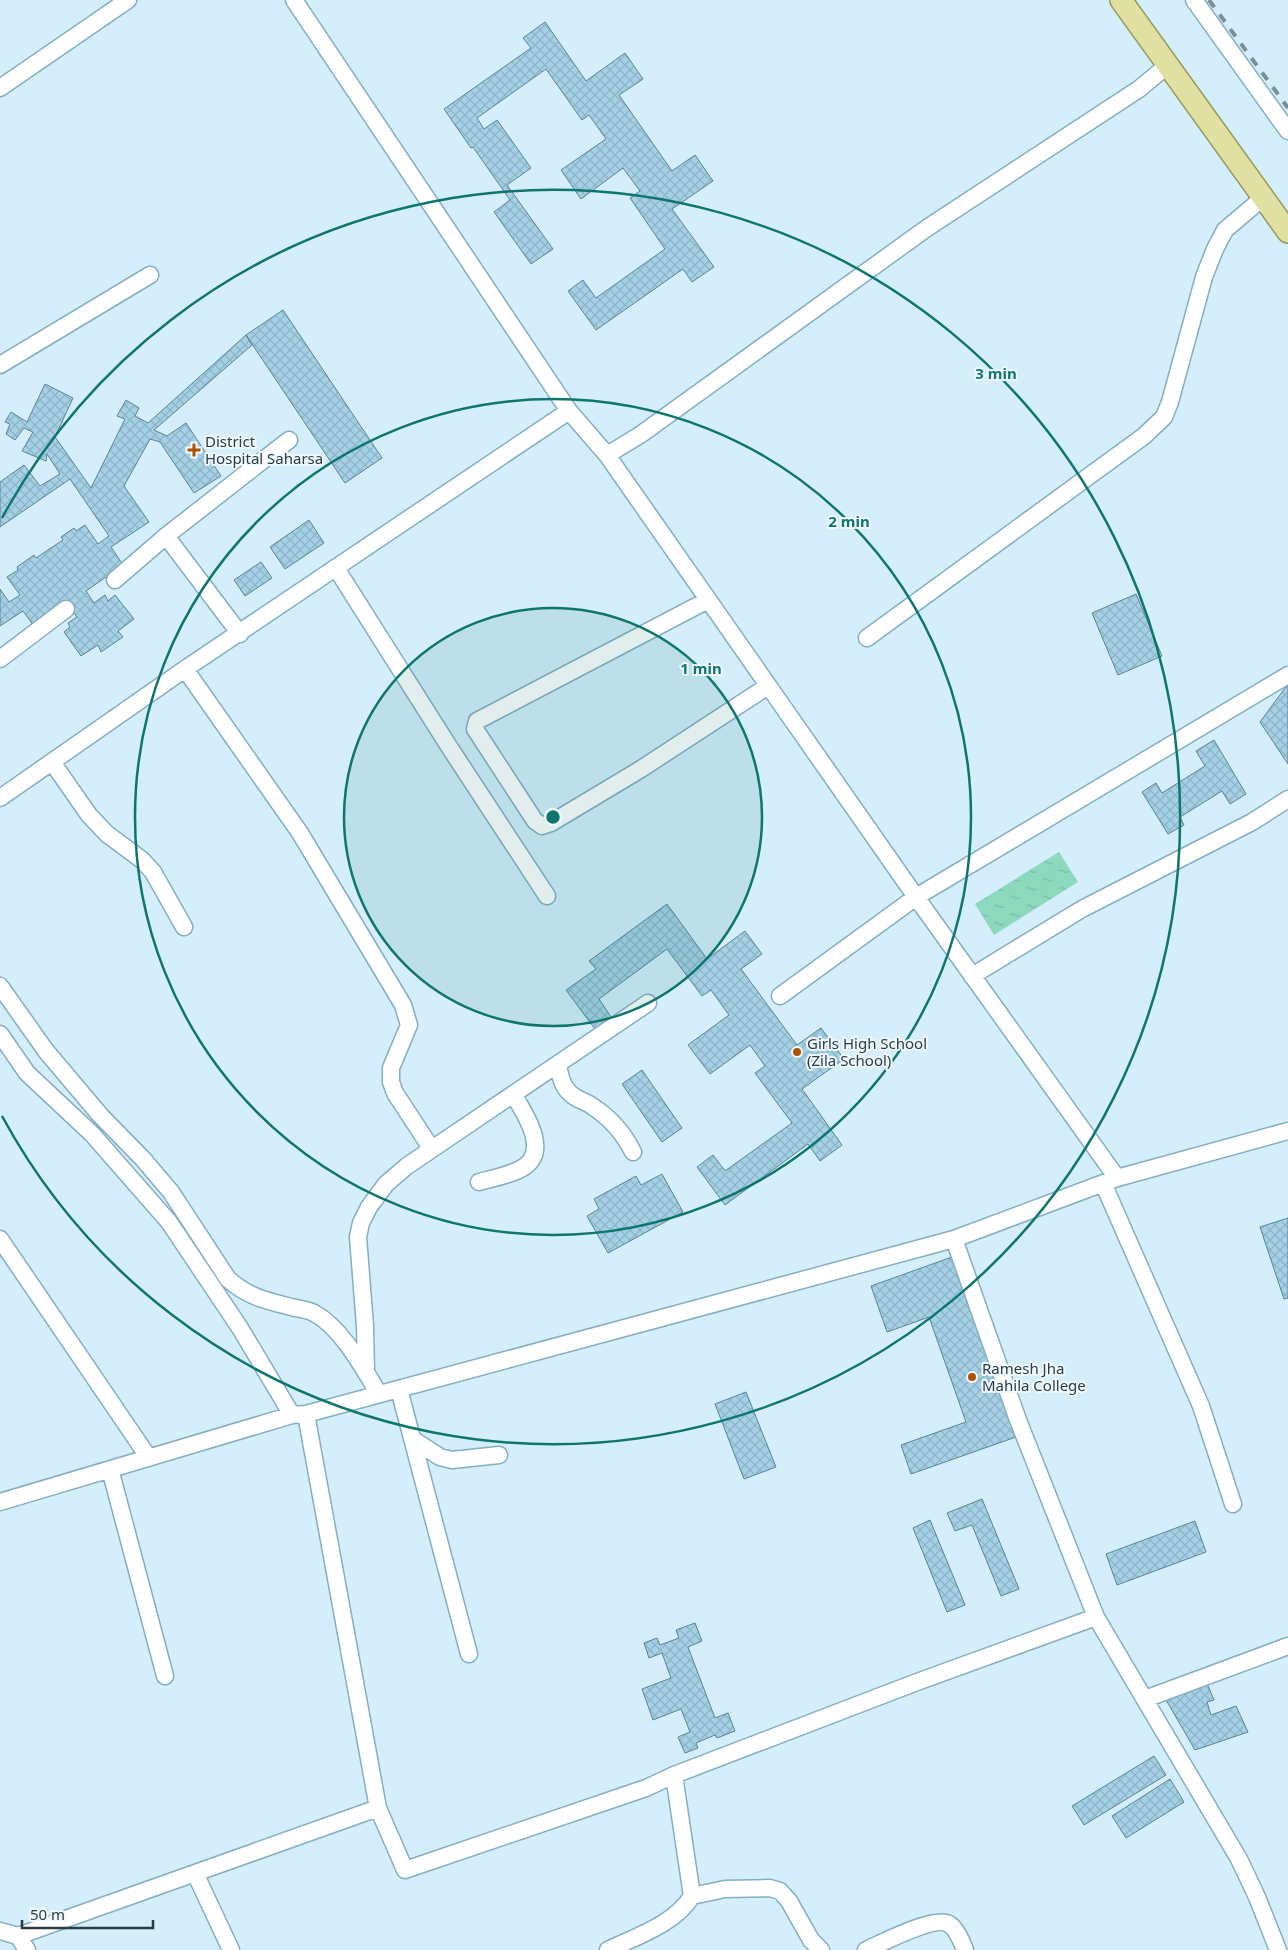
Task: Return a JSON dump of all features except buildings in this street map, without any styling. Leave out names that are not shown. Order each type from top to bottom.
[{"type":"main road","points":[[1121,0],[1288,232]]},
{"type":"street","points":[[0,88],[128,0]]},
{"type":"street","points":[[294,0],[569,411],[607,455],[972,976],[1110,1181],[1201,1406],[1233,1504]]},
{"type":"street","points":[[1194,0],[1288,131]]},
{"type":"street","points":[[607,455],[640,435],[927,228],[1139,90],[1168,65]]},
{"type":"street","points":[[867,638],[1144,436],[1164,418],[1204,277],[1215,249],[1225,230],[1264,197]]},
{"type":"street","points":[[0,365],[150,275]]},
{"type":"street","points":[[0,798],[185,670],[569,411]]},
{"type":"street","points":[[115,580],[166,536],[289,440]]},
{"type":"street","points":[[166,536],[240,634]]},
{"type":"street","points":[[336,568],[448,745],[548,896]]},
{"type":"street","points":[[708,600],[477,721],[475,729],[535,821],[542,826],[550,824],[641,769],[768,686]]},
{"type":"street","points":[[0,658],[66,609]]},
{"type":"street","points":[[185,670],[300,833],[403,1005],[409,1026],[391,1068],[391,1082],[395,1093],[431,1148]]},
{"type":"street","points":[[780,996],[916,897],[1288,675]]},
{"type":"street","points":[[52,762],[89,815],[108,834],[142,860],[153,872],[184,927]]},
{"type":"street","points":[[972,976],[1082,909],[1252,822],[1288,799]]},
{"type":"street","points":[[0,986],[52,1058],[100,1115],[143,1159],[171,1192],[228,1279],[241,1291],[262,1299],[313,1313],[326,1321],[350,1348],[379,1394]]},
{"type":"street","points":[[366,1372],[365,1326],[358,1237],[361,1223],[369,1207],[386,1184],[431,1148],[648,1003]]},
{"type":"street","points":[[0,1034],[27,1073],[92,1134],[168,1222],[299,1414],[378,1808],[405,1870],[646,1788],[674,1775],[918,1682],[1096,1617]]},
{"type":"street","points":[[558,1064],[561,1080],[568,1092],[575,1098],[594,1107],[627,1139],[633,1152]]},
{"type":"street","points":[[479,1182],[524,1167],[533,1156],[535,1139],[530,1121],[513,1094]]},
{"type":"street","points":[[0,1502],[299,1414],[399,1389],[954,1239],[1110,1181],[1288,1131]]},
{"type":"street","points":[[0,1239],[149,1458]]},
{"type":"street","points":[[954,1239],[1018,1420],[1096,1617],[1239,1859],[1257,1897],[1278,1950]]},
{"type":"street","points":[[399,1389],[469,1654]]},
{"type":"street","points":[[412,1440],[440,1457],[452,1460],[499,1455]]},
{"type":"street","points":[[110,1469],[165,1676]]},
{"type":"street","points":[[1145,1699],[1288,1646]]},
{"type":"street","points":[[608,1950],[661,1924],[686,1906],[692,1896],[674,1775]]},
{"type":"street","points":[[0,1931],[18,1936],[378,1808]]},
{"type":"street","points":[[195,1873],[231,1950]]},
{"type":"street","points":[[692,1896],[725,1890],[770,1888],[780,1891],[789,1900],[811,1940],[821,1950]]},
{"type":"street","points":[[866,1950],[927,1924],[940,1921],[950,1924],[960,1938],[965,1950]]},
{"type":"street","points":[[18,1936],[27,1950]]},
{"type":"water","points":[[1059,852],[1078,882],[994,935],[975,904]]},
{"type":"railway","points":[[1209,0],[1288,108]]},
{"type":"place","name":"District Hospital Saharsa","points":[[194,450]]},
{"type":"place","name":"Girls High School (Zila School)","points":[[797,1052]]},
{"type":"place","name":"Ramesh Jha Mahila College","points":[[972,1377]]}]
